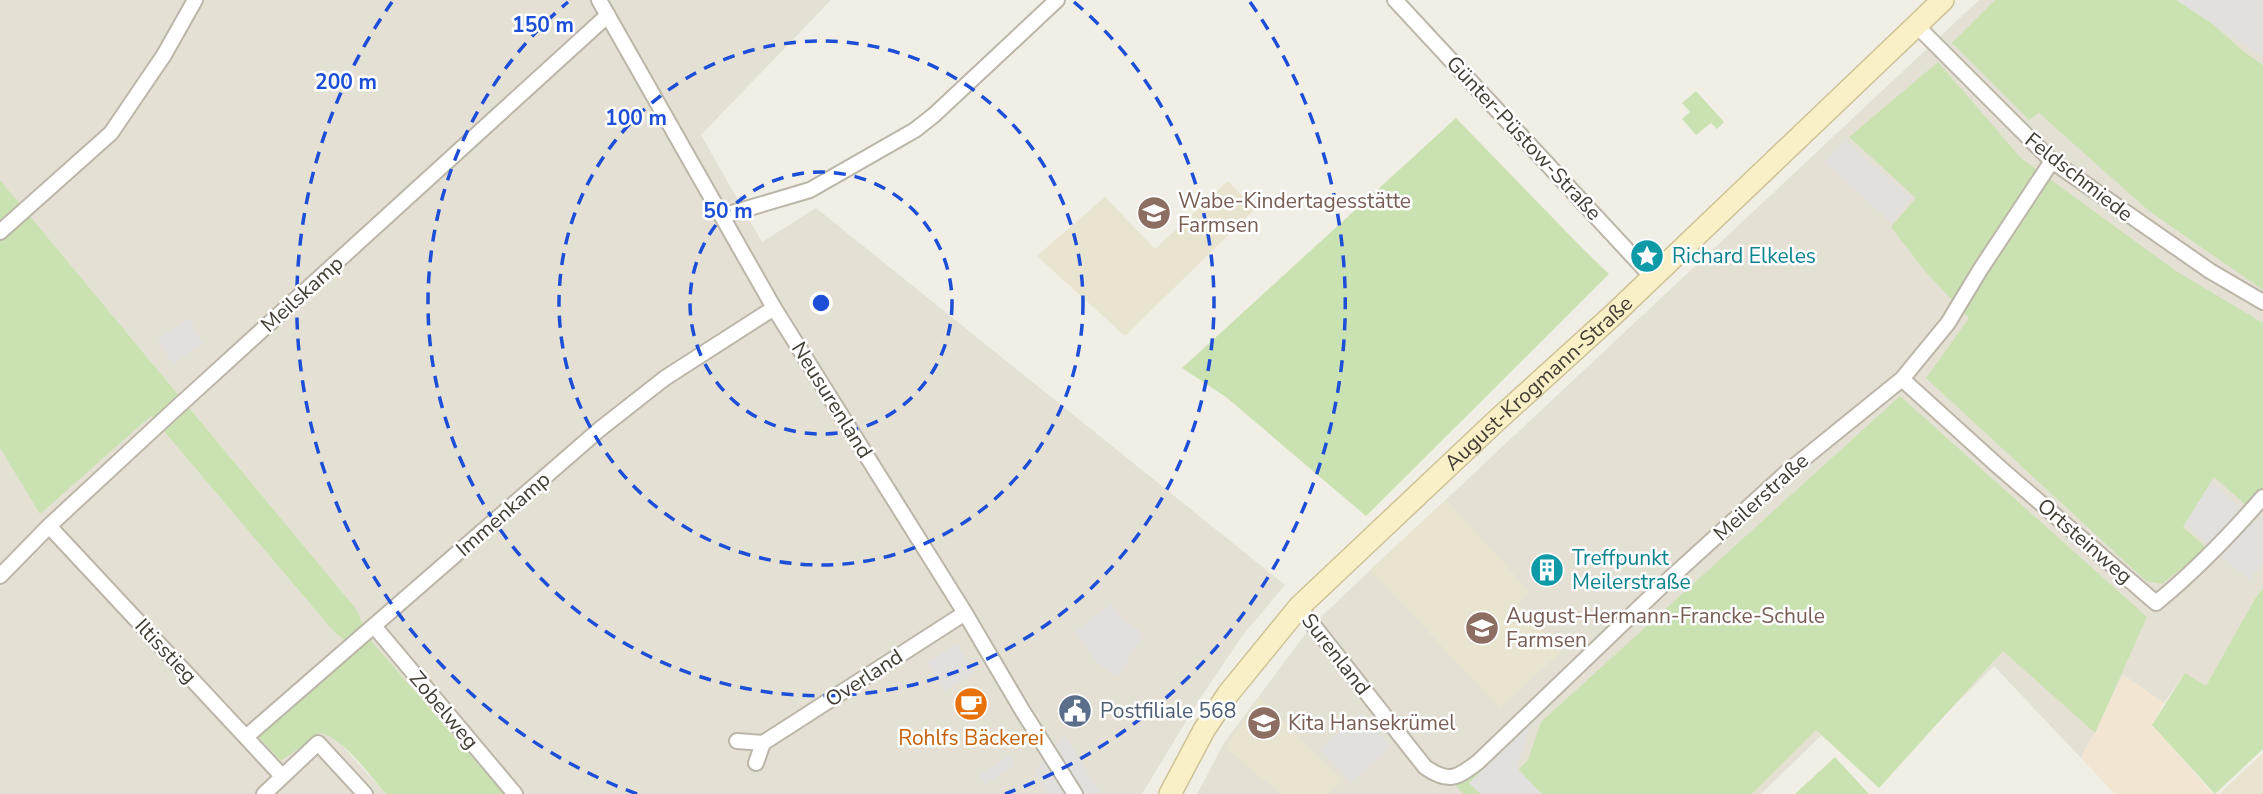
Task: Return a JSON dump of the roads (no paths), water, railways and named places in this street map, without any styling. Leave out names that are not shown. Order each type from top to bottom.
[{"type":"main road","name":"August-Krogmann-Straße","points":[[1170,794],[1204,730],[1228,694],[1299,607],[1653,277],[1916,24],[1935,2]]},
{"type":"street","points":[[0,232],[111,133],[164,55],[195,0]]},
{"type":"street","name":"Neusurenland","points":[[600,0],[774,308],[1075,794]]},
{"type":"street","points":[[722,216],[810,190],[915,130],[1057,0]]},
{"type":"street","name":"Günter-Püstow-Straße","points":[[1395,0],[1653,277]]},
{"type":"street","name":"Meilskamp","points":[[0,576],[49,526],[182,403],[608,16]]},
{"type":"street","name":"Feldschmiede","points":[[1916,24],[2052,161],[2210,271],[2263,302]]},
{"type":"street","name":"Meilerstraße","points":[[1424,767],[1438,776],[1452,778],[1478,762],[1786,473],[1902,379],[1948,323],[2052,161]]},
{"type":"street","name":"Immenkamp","points":[[246,737],[600,429],[665,378],[774,308]]},
{"type":"street","name":"Ortsteinweg","points":[[1902,379],[1998,467],[2156,603],[2241,523],[2263,497]]},
{"type":"street","name":"Iltisstieg","points":[[49,526],[282,776]]},
{"type":"street","name":"Surenland","points":[[1299,607],[1424,767]]},
{"type":"street","name":"Overland","points":[[763,743],[965,613]]},
{"type":"street","name":"Zobelweg","points":[[374,626],[515,794]]},
{"type":"street","points":[[737,741],[763,743],[756,764]]},
{"type":"street","points":[[264,794],[318,743],[365,794]]},
{"type":"place","name":"Wabe-Kindertagesstätte Farmsen","points":[[1154,213]]},
{"type":"place","name":"Richard Elkeles","points":[[1647,256]]},
{"type":"place","name":"Treffpunkt Meilerstraße","points":[[1547,570]]},
{"type":"place","name":"August-Hermann-Francke-Schule Farmsen","points":[[1482,628]]},
{"type":"place","name":"Rohlfs Bäckerei","points":[[971,704]]},
{"type":"place","name":"Postfiliale 568","points":[[1075,711]]},
{"type":"place","name":"Kita Hansekrümel","points":[[1264,723]]}]
